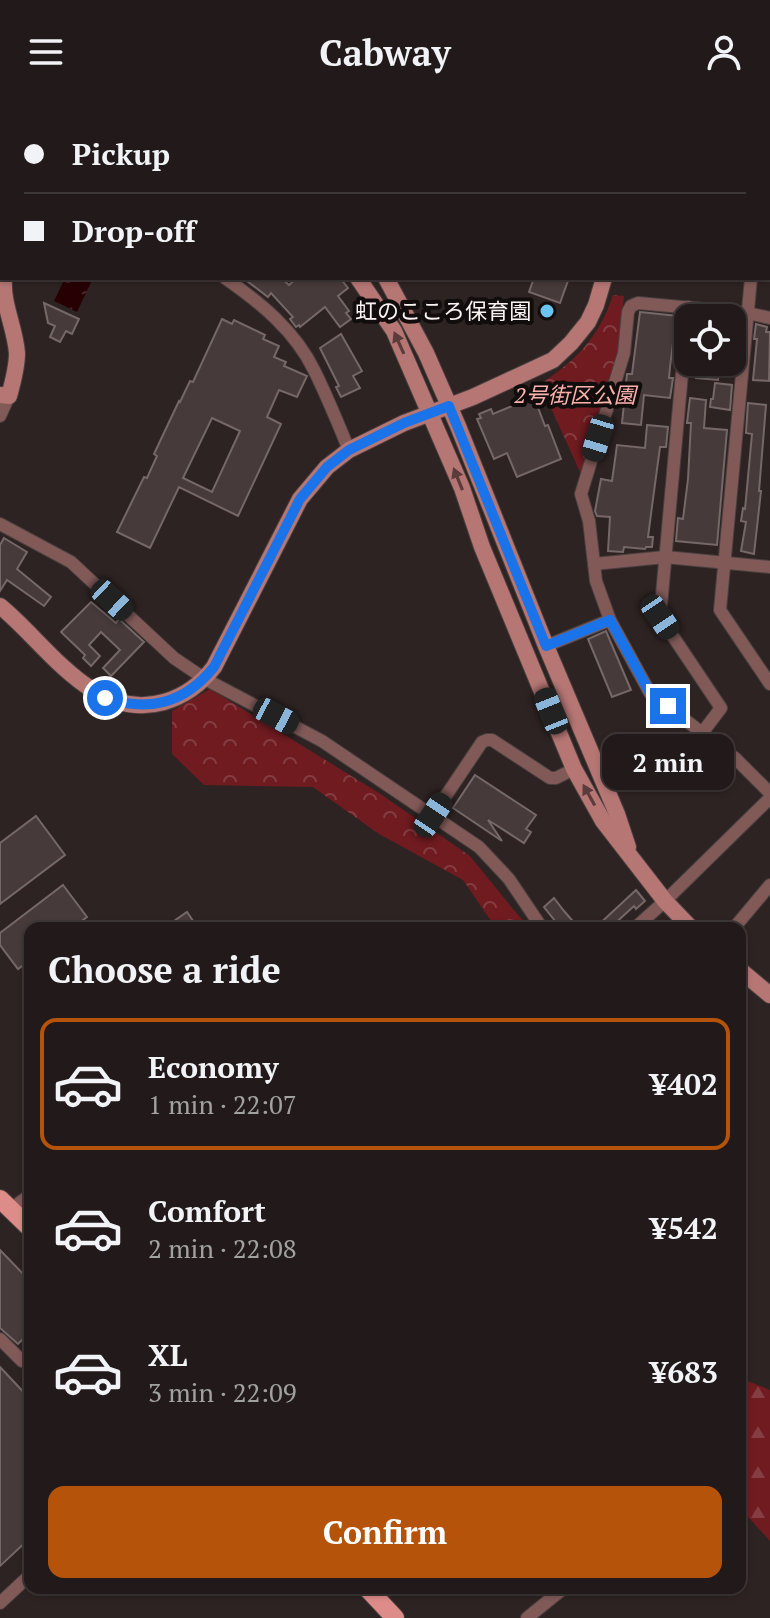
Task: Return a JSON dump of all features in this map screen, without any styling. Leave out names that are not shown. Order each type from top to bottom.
[{"type":"main road","points":[[5,1204],[24,1222]]},
{"type":"main road","points":[[373,1594],[395,1618]]},
{"type":"street","points":[[0,416],[15,376],[17,352],[4,315],[4,280]]},
{"type":"street","points":[[228,280],[255,299],[296,341],[314,369],[349,450]]},
{"type":"street","points":[[359,280],[394,331],[462,488],[482,547],[574,769],[603,821],[665,901],[685,922]]},
{"type":"street","points":[[387,280],[426,353],[449,406],[617,814],[632,860]]},
{"type":"street","points":[[0,606],[82,683],[105,698],[122,703],[155,704],[175,699],[205,679],[214,667],[300,499],[327,467],[349,450],[404,423],[553,360],[588,322],[603,280]]},
{"type":"street","points":[[751,280],[720,610],[770,684]]},
{"type":"street","points":[[642,922],[770,795],[735,758],[650,693],[610,620],[596,581],[589,521],[581,494],[624,353],[628,312],[631,306],[638,303],[674,306]]},
{"type":"street","points":[[747,313],[770,318]]},
{"type":"street","points":[[682,376],[660,617],[721,708],[702,733]]},
{"type":"street","points":[[0,524],[71,562],[174,658],[205,679],[322,741],[479,847],[509,879],[538,922]]},
{"type":"street","points":[[594,564],[665,557],[770,567]]},
{"type":"street","points":[[546,646],[610,620]]},
{"type":"street","points":[[433,815],[482,742],[487,740],[492,740],[550,778],[574,769]]},
{"type":"street","points":[[739,922],[770,885]]},
{"type":"street","points":[[746,975],[770,995]]},
{"type":"street","points":[[5,1204],[24,1197]]},
{"type":"street","points":[[0,1339],[22,1361],[24,1359]]},
{"type":"street","points":[[0,1603],[24,1581]]},
{"type":"street","points":[[527,1618],[557,1594]]},
{"type":"green space","name":"2号街区公園","points":[[613,295],[624,296],[618,351],[581,474],[540,384],[585,347],[601,323]]},
{"type":"green space","points":[[210,689],[379,793],[470,856],[525,922],[492,922],[463,880],[379,834],[313,787],[204,785],[172,754],[172,711]]},
{"type":"green space","points":[[746,1380],[770,1390],[770,1541],[746,1515]]},
{"type":"water","points":[[64,280],[92,280],[77,312],[54,301]]},
{"type":"building","points":[[246,280],[283,280],[289,285],[295,280],[342,280],[348,288],[338,296],[351,319],[340,327],[325,307],[296,327],[290,319],[293,317],[271,293],[268,297]]},
{"type":"building","points":[[533,280],[568,280],[560,303],[529,292]]},
{"type":"building","points":[[44,303],[79,319],[72,334],[66,331],[60,342],[50,337],[55,326],[48,323]]},
{"type":"building","points":[[640,312],[674,316],[670,398],[644,395],[641,425],[622,423],[627,374],[632,374]]},
{"type":"building","points":[[222,319],[232,324],[234,320],[265,335],[263,339],[279,346],[274,357],[286,362],[284,366],[307,376],[297,397],[279,390],[267,417],[281,424],[238,516],[179,487],[150,548],[117,532],[144,477],[147,478],[157,456],[154,454],[179,401],[190,381],[193,382]],"holes":[[[212,418],[240,431],[212,492],[183,478]]]},
{"type":"building","points":[[756,324],[767,327],[766,332],[770,332],[769,381],[753,380]]},
{"type":"building","points":[[341,334],[362,371],[353,376],[360,388],[341,397],[336,387],[339,386],[320,348]]},
{"type":"building","points":[[696,376],[718,376],[718,380]]},
{"type":"building","points":[[715,383],[732,385],[730,410],[710,407]]},
{"type":"building","points":[[534,397],[561,459],[517,477],[507,453],[494,459],[477,419],[481,418],[479,414],[491,409],[493,414]]},
{"type":"building","points":[[690,398],[706,400],[704,428],[727,430],[717,545],[676,541],[678,518],[683,519],[688,479]]},
{"type":"building","points":[[748,403],[766,405],[754,554],[741,551],[746,522],[741,521],[745,509],[752,434],[746,433]]},
{"type":"building","points":[[647,425],[668,427],[666,447],[660,447],[651,514],[648,537],[653,537],[652,547],[624,547],[623,552],[608,551],[610,517],[597,516],[595,511],[601,479],[612,481],[617,445],[645,448]]},
{"type":"building","points":[[4,538],[27,552],[17,569],[51,597],[44,606],[7,580],[0,591],[0,545]]},
{"type":"building","points":[[91,602],[116,623],[119,619],[144,642],[111,676],[103,668],[120,650],[101,632],[89,645],[100,656],[91,666],[83,658],[85,655],[61,632]]},
{"type":"building","points":[[606,631],[631,690],[612,697],[588,639]]},
{"type":"building","points":[[475,775],[536,815],[526,829],[531,832],[524,843],[488,820],[502,841],[453,808]]},
{"type":"building","points":[[36,816],[65,855],[0,904],[0,843]]},
{"type":"building","points":[[63,885],[87,917],[80,922],[24,922],[24,964],[18,969],[0,945],[0,933]]},
{"type":"building","points":[[636,890],[645,901],[636,909],[634,906],[617,922],[601,922]]},
{"type":"building","points":[[554,898],[574,922],[556,922],[544,907]]},
{"type":"building","points":[[187,912],[194,922],[173,922]]},
{"type":"building","points":[[0,1250],[24,1275],[24,1338],[18,1344],[0,1328]]},
{"type":"building","points":[[0,1367],[24,1393],[24,1544],[0,1566]]},
{"type":"place","name":"虹のこころ保育園","points":[[547,311]]},
{"type":"route","points":[[105,698],[122,703],[155,704],[175,699],[205,679],[300,499],[327,467],[349,450],[404,423],[449,406],[546,646],[610,620],[650,693],[668,706]]}]
